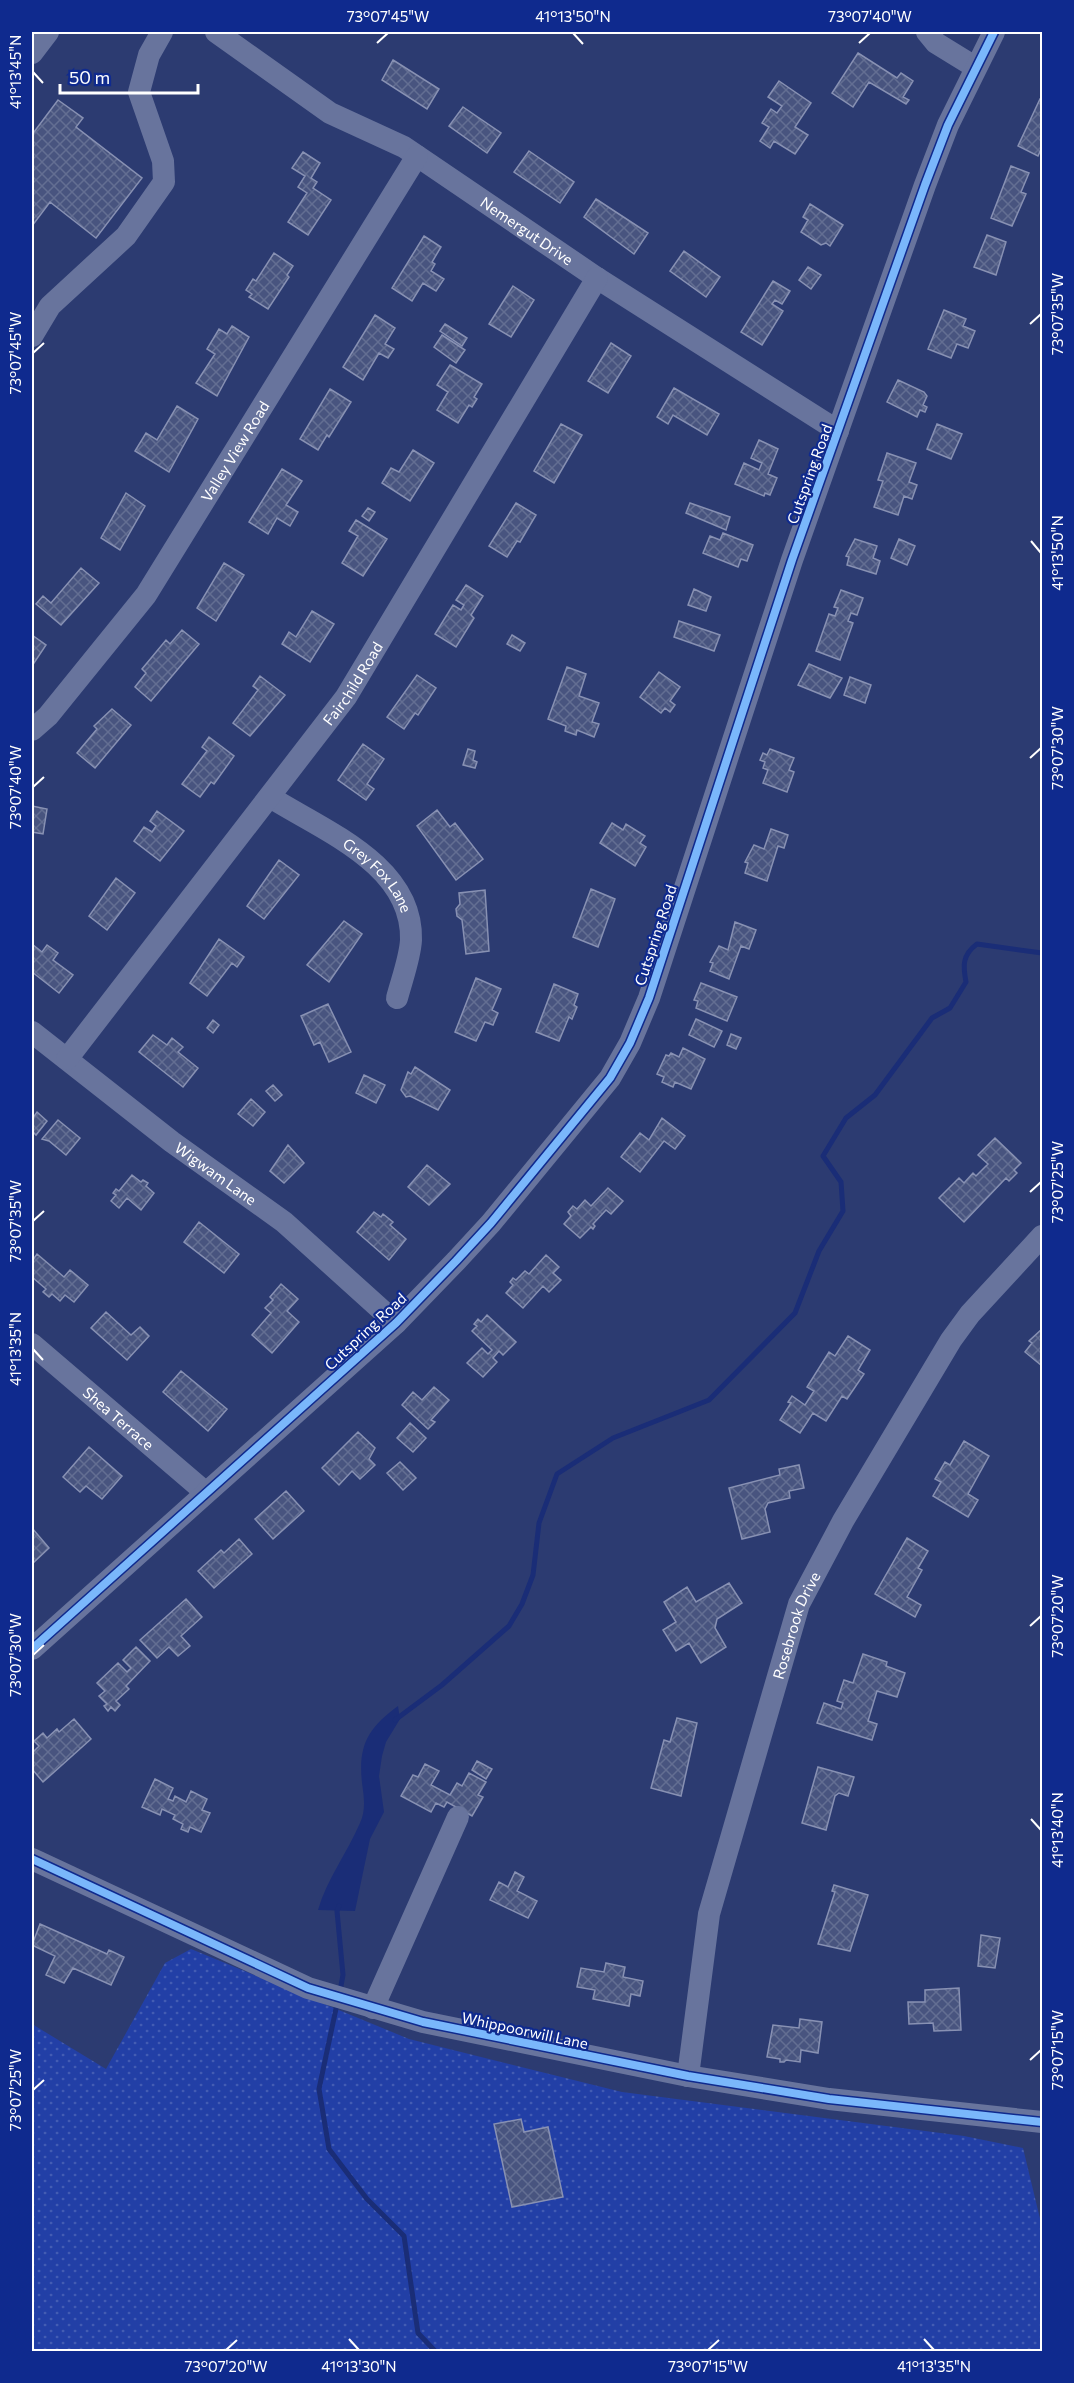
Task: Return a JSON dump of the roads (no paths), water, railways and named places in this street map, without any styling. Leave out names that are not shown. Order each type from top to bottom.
[{"type":"street","points":[[32,53],[48,32]]},
{"type":"street","points":[[32,336],[50,306],[126,236],[164,182],[163,161],[139,92],[148,55],[162,32]]},
{"type":"street","name":"Nemergut Drive","points":[[216,32],[330,113],[388,139],[417,156],[597,278],[838,431]]},
{"type":"street","points":[[927,32],[936,43],[975,68]]},
{"type":"street","name":"Cutspring Road","points":[[32,1649],[396,1323],[484,1231],[540,1164],[609,1078],[630,1043],[649,998],[721,773],[928,177],[948,125],[994,32]]},
{"type":"street","name":"Valley View Road","points":[[32,730],[48,716],[146,595],[417,156]]},
{"type":"street","name":"Fairchild Road","points":[[67,1059],[346,697],[597,278]]},
{"type":"street","name":"Grey Fox Lane","points":[[270,797],[368,858],[387,873],[400,892],[409,914],[411,941],[397,998]]},
{"type":"street","name":"Wigwam Lane","points":[[32,1032],[172,1142],[284,1222],[396,1323]]},
{"type":"street","name":"Rosebrook Drive","points":[[688,2076],[709,1914],[799,1604],[843,1521],[951,1340],[970,1314],[1042,1236]]},
{"type":"street","name":"Shea Terrace","points":[[32,1344],[205,1492]]},
{"type":"street","points":[[369,2007],[458,1817]]},
{"type":"street","name":"Whippoorwill Lane","points":[[32,1859],[308,1988],[369,2007],[494,2038],[688,2076],[829,2099],[1042,2122]]},
{"type":"waterway","points":[[395,1720],[442,1685],[509,1626],[522,1604],[533,1575],[539,1523],[557,1474],[613,1438],[709,1400],[795,1313],[819,1251],[843,1211],[841,1182],[823,1156],[846,1118],[875,1095],[932,1018],[950,1008],[966,982],[964,966],[966,957],[972,948],[977,944],[1042,953]]},
{"type":"waterway","points":[[339,1906],[337,1911],[343,1975],[340,1991]]},
{"type":"waterway","points":[[337,2004],[319,2089],[329,2149],[367,2199],[404,2236],[418,2333],[436,2352]]}]
